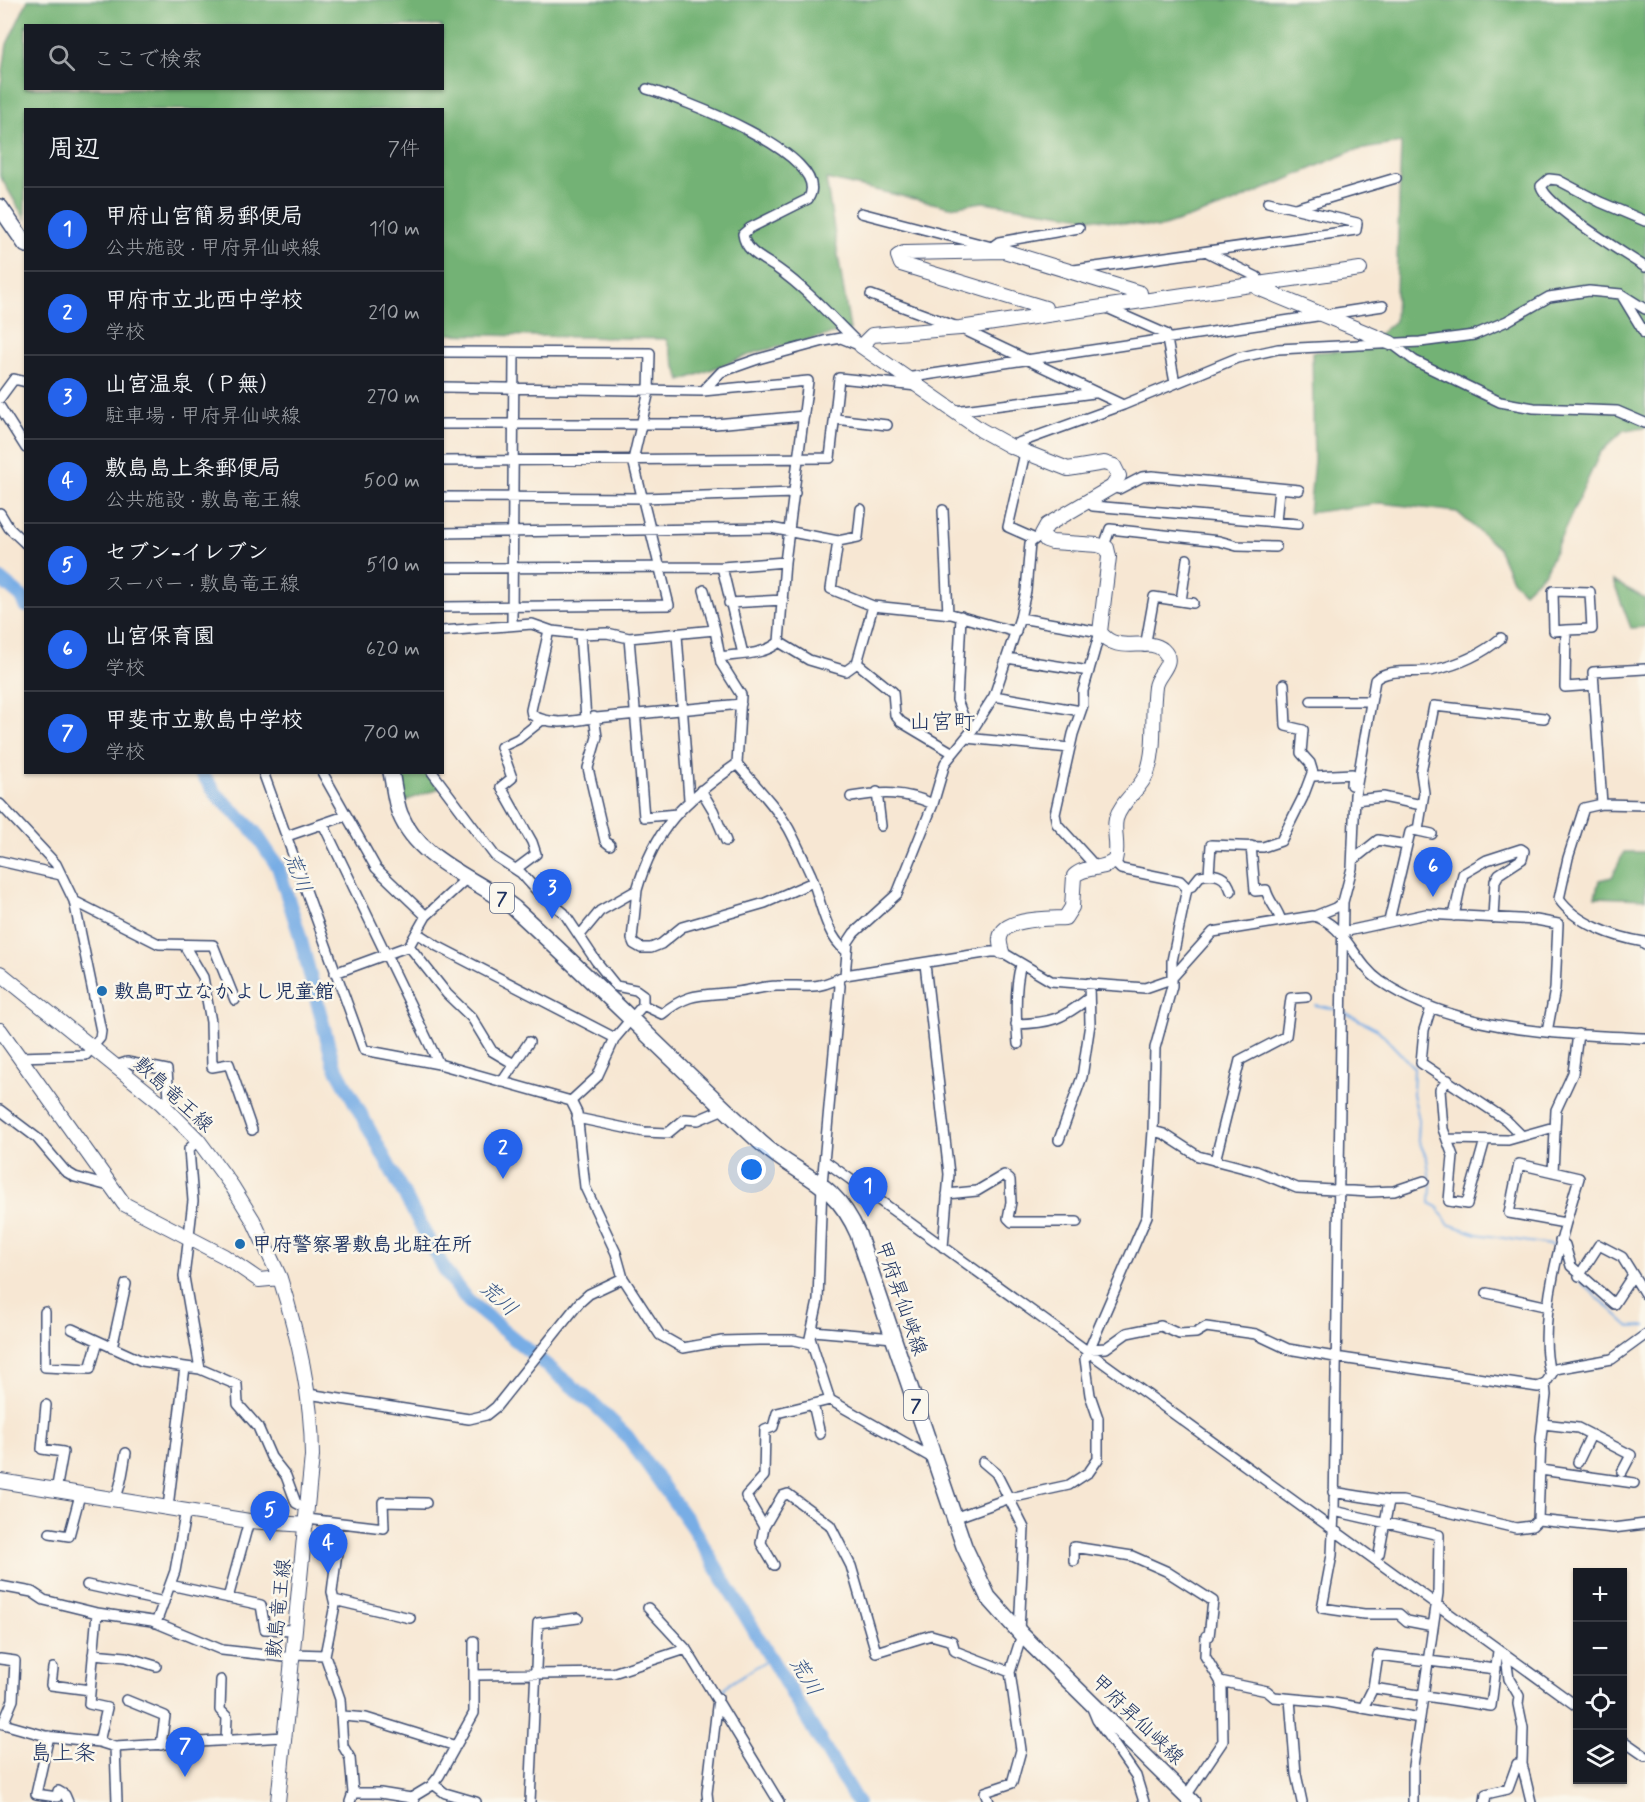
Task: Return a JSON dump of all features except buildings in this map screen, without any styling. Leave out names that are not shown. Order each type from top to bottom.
[{"type":"main road","points":[[0,207],[24,241]]},
{"type":"main road","name":"甲府昇仙峡線","points":[[391,774],[400,814],[415,840],[427,852],[468,876],[514,908],[762,1144],[822,1184],[851,1218],[954,1518],[975,1572],[988,1597],[1020,1634],[1189,1799]]},
{"type":"street","points":[[647,89],[692,103],[733,122],[777,147],[805,173],[813,185],[813,193],[808,199],[750,228],[743,234],[744,241],[752,252],[799,285],[861,346],[911,382],[1010,446],[1068,469],[1109,464],[1118,471],[1119,476],[1112,487],[1047,525],[1030,543],[1026,591],[1020,618],[994,696],[973,729],[945,763],[933,804],[897,894],[854,933],[845,950],[822,1184],[818,1301],[811,1344],[830,1400],[934,1459]]},
{"type":"street","points":[[1293,209],[1396,178]]},
{"type":"street","points":[[1645,221],[1617,211],[1558,180],[1549,178],[1541,186],[1543,191],[1566,213],[1645,267]]},
{"type":"street","points":[[1069,271],[1209,253],[1356,230],[1357,223],[1268,202]]},
{"type":"street","points":[[861,213],[998,249],[1140,293],[1141,301]]},
{"type":"street","points":[[998,249],[999,242],[1079,228]]},
{"type":"street","points":[[998,249],[904,253],[898,259],[901,264],[1045,308],[1046,315]]},
{"type":"street","points":[[1209,253],[1257,277],[1258,288],[1391,343],[1415,361],[1500,402],[1534,408],[1617,411],[1645,423]]},
{"type":"street","points":[[861,346],[872,335],[960,328],[1360,269]]},
{"type":"street","points":[[1010,446],[1123,405],[1237,358],[1278,349],[1391,343],[1474,335],[1507,321],[1549,297],[1589,291],[1621,294],[1645,309]]},
{"type":"street","points":[[1621,294],[1645,334]]},
{"type":"street","points":[[871,295],[960,328],[1123,405]]},
{"type":"street","points":[[1104,306],[1166,334],[1175,382]]},
{"type":"street","points":[[444,461],[830,458],[839,378],[911,382],[1027,361],[1383,306]]},
{"type":"street","points":[[703,392],[721,372],[769,356],[841,339],[861,346]]},
{"type":"street","points":[[444,352],[650,353],[649,391],[633,460],[669,605],[444,607]]},
{"type":"street","points":[[512,623],[514,354]]},
{"type":"street","points":[[0,398],[14,379],[24,382]]},
{"type":"street","points":[[444,387],[703,392],[808,381],[785,562],[779,642],[773,648],[720,657]]},
{"type":"street","points":[[955,411],[1094,393]]},
{"type":"street","points":[[0,407],[24,445]]},
{"type":"street","points":[[444,424],[715,424],[804,416]]},
{"type":"street","points":[[835,419],[887,425]]},
{"type":"street","points":[[1025,453],[1008,527],[1052,542],[1104,546]]},
{"type":"street","points":[[1112,487],[1119,489],[1142,477],[1152,476],[1299,490]]},
{"type":"street","points":[[1276,522],[1280,489]]},
{"type":"street","points":[[444,497],[642,498],[795,493]]},
{"type":"street","points":[[1088,501],[1093,506],[1298,524]]},
{"type":"street","points":[[444,533],[790,530],[838,541],[858,537],[861,509]]},
{"type":"street","points":[[943,510],[948,614]]},
{"type":"street","points":[[0,513],[9,528],[24,542]]},
{"type":"street","points":[[1096,867],[1056,819],[1070,748],[1100,632],[1109,556],[1104,546],[1110,529],[1219,541],[1237,546],[1276,547]]},
{"type":"street","points":[[838,541],[831,590],[873,606],[961,616],[1016,632]]},
{"type":"street","points":[[1181,601],[1187,560]]},
{"type":"street","points":[[444,568],[722,567],[785,562]]},
{"type":"street","points":[[722,567],[743,654]]},
{"type":"street","points":[[704,590],[720,657],[741,695],[737,764],[773,806],[789,829],[813,882],[830,930],[845,950]]},
{"type":"street","points":[[1553,591],[1590,592],[1592,628],[1566,630],[1554,631],[1553,591]]},
{"type":"street","points":[[1145,646],[1154,597],[1193,603]]},
{"type":"street","points":[[729,603],[783,600]]},
{"type":"street","points":[[779,642],[808,660],[846,671],[857,663],[873,606]]},
{"type":"street","points":[[961,616],[957,700],[963,716],[973,729]]},
{"type":"street","points":[[1020,618],[1100,632],[1115,643],[1154,646],[1165,651],[1167,666],[1155,686],[1148,772],[1117,815],[1114,862]]},
{"type":"street","points":[[444,631],[512,623],[532,624],[549,630],[580,634],[608,633],[628,638],[715,630]]},
{"type":"street","points":[[549,630],[531,710],[532,715],[542,720],[562,723],[590,718],[741,705]]},
{"type":"street","points":[[1566,630],[1565,687],[1594,685]]},
{"type":"street","points":[[580,634],[590,718],[597,737],[588,768],[604,841],[610,845]]},
{"type":"street","points":[[676,635],[689,799]]},
{"type":"street","points":[[628,638],[644,817],[677,814]]},
{"type":"street","points":[[1433,1626],[1407,1621],[1399,1614],[1364,1614],[1322,1608],[1331,1563],[1334,1511],[1343,902],[1353,860],[1355,796],[1376,680],[1380,675],[1436,670],[1469,658],[1501,638]]},
{"type":"street","points":[[1007,658],[1089,671]]},
{"type":"street","points":[[857,663],[893,692],[895,715],[901,722],[953,753]]},
{"type":"street","points":[[1602,804],[1593,672],[1645,669]]},
{"type":"street","points":[[1209,874],[1211,845],[1263,847],[1281,841],[1303,797],[1312,773],[1310,763],[1301,753],[1303,730],[1286,726],[1284,684]]},
{"type":"street","points":[[994,696],[1081,711]]},
{"type":"street","points":[[1311,701],[1371,701]]},
{"type":"street","points":[[1418,830],[1424,784],[1421,772],[1434,706],[1544,718]]},
{"type":"street","points":[[516,869],[536,854],[532,842],[501,787],[512,778],[501,747],[518,739],[542,720]]},
{"type":"street","points":[[966,738],[1070,748]]},
{"type":"street","points":[[737,764],[689,799],[652,847],[637,890],[632,939],[634,944],[641,948],[651,948],[661,944],[682,927],[765,903],[813,882]]},
{"type":"street","points":[[1312,773],[1316,777],[1352,774],[1351,788],[1355,796]]},
{"type":"street","points":[[264,774],[364,1050],[439,1064],[571,1101]]},
{"type":"street","points":[[323,774],[376,868],[426,916]]},
{"type":"street","points":[[433,774],[495,856],[516,869],[530,881],[538,892],[564,913],[616,986],[636,990],[643,995],[643,1005],[615,1038],[603,1070],[571,1101]]},
{"type":"street","points":[[700,790],[713,810],[726,841]]},
{"type":"street","points":[[851,797],[877,792],[906,793],[933,804]]},
{"type":"street","points":[[877,792],[881,826]]},
{"type":"street","points":[[1355,796],[1383,797],[1422,805]]},
{"type":"street","points":[[0,804],[56,864],[74,902],[101,1031],[100,1038],[86,1055],[18,1057]]},
{"type":"street","points":[[1645,805],[1602,804],[1584,808],[1568,858],[1560,898],[1564,906],[1585,922],[1626,939],[1644,942],[1645,945]]},
{"type":"street","points":[[287,836],[345,816]]},
{"type":"street","points":[[323,824],[439,1064]]},
{"type":"street","points":[[1389,921],[1410,832],[1418,830],[1432,834]]},
{"type":"street","points":[[1353,860],[1378,840],[1406,845]]},
{"type":"street","points":[[1251,846],[1255,891],[1266,890],[1268,897],[1278,908],[1281,921]]},
{"type":"street","points":[[1454,916],[1463,874],[1487,860],[1524,850],[1522,860],[1498,873],[1495,881],[1493,918]]},
{"type":"street","points":[[0,861],[61,875]]},
{"type":"street","points":[[1002,952],[1000,937],[1011,925],[1034,920],[1065,918],[1070,914],[1074,876],[1114,862]]},
{"type":"street","points":[[1114,862],[1121,869],[1180,881],[1187,888]]},
{"type":"street","points":[[954,1518],[1010,1498],[1069,1485],[1078,1481],[1095,1466],[1098,1459],[1098,1418],[1085,1367],[1090,1350],[1147,1216],[1153,1131],[1155,1048],[1172,986],[1179,914],[1187,888],[1192,886],[1200,876],[1220,875],[1227,880],[1231,891]]},
{"type":"street","points":[[335,973],[409,946],[426,916],[468,876]]},
{"type":"street","points":[[581,934],[600,911],[637,890]]},
{"type":"street","points":[[74,902],[159,944],[213,945],[235,1000]]},
{"type":"street","points":[[643,1005],[662,1014],[678,1000],[693,995],[777,986],[814,988],[842,977],[1002,952],[1051,981],[1145,988],[1172,979],[1213,932],[1313,916],[1335,908],[1343,902]]},
{"type":"street","points":[[1343,935],[1389,921],[1426,914],[1558,924],[1555,989],[1547,1032]]},
{"type":"street","points":[[1313,916],[1338,928],[1381,981],[1431,1008],[1485,1022],[1547,1032],[1645,1039]]},
{"type":"street","points":[[417,933],[437,946],[615,1038]]},
{"type":"street","points":[[184,945],[203,977],[211,1022],[212,1067],[229,1064],[252,1130]]},
{"type":"street","points":[[409,946],[447,994],[472,1018],[492,1052],[514,1064]]},
{"type":"street","points":[[925,964],[931,1033],[946,1140],[947,1194],[943,1246]]},
{"type":"street","points":[[1018,1044],[1017,978],[1021,965]]},
{"type":"street","name":"敷島竜王線","points":[[0,974],[165,1106],[198,1140],[232,1186],[253,1220],[280,1278],[300,1346],[312,1427],[307,1517],[278,1802]]},
{"type":"street","points":[[1059,1140],[1083,1077],[1090,1024],[1089,983]]},
{"type":"street","points":[[1215,1161],[1240,1060],[1286,1036],[1291,998],[1306,997]]},
{"type":"street","points":[[1016,1024],[1047,1023],[1065,1017],[1089,998]]},
{"type":"street","points":[[1431,1008],[1424,1030],[1421,1063],[1506,1120],[1522,1136]]},
{"type":"street","points":[[0,1030],[124,1204],[230,1260],[259,1280],[280,1278]]},
{"type":"street","points":[[1553,1172],[1556,1110],[1573,1073],[1578,1034]]},
{"type":"street","points":[[502,1082],[529,1042]]},
{"type":"street","points":[[115,1066],[127,1062],[167,1070],[169,1098],[165,1106]]},
{"type":"street","points":[[1448,1080],[1440,1090],[1443,1129],[1453,1156],[1449,1201],[1467,1204],[1485,1140]]},
{"type":"street","points":[[571,1101],[577,1118],[585,1187],[616,1253],[624,1278],[660,1335],[684,1348],[722,1341],[794,1340],[811,1344]]},
{"type":"street","points":[[577,1118],[644,1132],[668,1133],[685,1119],[698,1119],[726,1108]]},
{"type":"street","points":[[0,1110],[37,1138],[65,1171],[75,1177],[109,1186]]},
{"type":"street","points":[[1448,1138],[1508,1140],[1554,1127]]},
{"type":"street","points":[[1153,1131],[1164,1134],[1198,1156],[1267,1175],[1297,1188],[1394,1191],[1425,1181]]},
{"type":"street","points":[[198,1140],[189,1149],[193,1201],[184,1277],[200,1369]]},
{"type":"street","points":[[825,1161],[1090,1350],[1253,1474],[1333,1529],[1573,1704]]},
{"type":"street","points":[[1550,1373],[1547,1361],[1549,1307],[1560,1241],[1579,1178],[1519,1164],[1509,1213],[1565,1223]]},
{"type":"street","points":[[947,1194],[977,1191],[1004,1176],[1010,1180],[1011,1202],[1008,1218],[1012,1222],[1077,1222]]},
{"type":"street","points":[[1560,1241],[1565,1245],[1571,1266],[1579,1276],[1614,1304],[1633,1275]]},
{"type":"street","points":[[1579,1276],[1599,1245],[1622,1257],[1645,1294]]},
{"type":"street","points":[[308,1395],[469,1419],[486,1415],[589,1294],[624,1278]]},
{"type":"street","points":[[112,1348],[126,1284]]},
{"type":"street","points":[[1487,1293],[1549,1307]]},
{"type":"street","points":[[45,1312],[45,1367],[90,1369],[98,1341]]},
{"type":"street","points":[[1090,1350],[1106,1348],[1127,1333],[1161,1326],[1179,1334],[1196,1333],[1206,1327],[1256,1334],[1288,1349],[1335,1357],[1530,1386],[1545,1384]]},
{"type":"street","points":[[72,1329],[142,1361],[200,1369],[237,1385],[238,1404],[258,1427],[271,1456],[286,1476],[296,1503],[307,1517]]},
{"type":"street","points":[[813,1331],[893,1338]]},
{"type":"street","points":[[1334,1492],[1402,1501],[1515,1528],[1532,1526],[1538,1520],[1545,1384],[1550,1373],[1555,1369],[1612,1359],[1645,1335]]},
{"type":"street","points":[[168,1507],[185,1367]]},
{"type":"street","points":[[764,1527],[746,1496],[764,1476],[765,1430],[773,1427],[777,1413],[830,1400]]},
{"type":"street","points":[[813,1404],[820,1434]]},
{"type":"street","points":[[46,1405],[42,1449],[63,1452],[56,1491]]},
{"type":"street","points":[[1543,1424],[1578,1428],[1631,1455],[1622,1472]]},
{"type":"street","points":[[1578,1462],[1591,1435]]},
{"type":"street","points":[[115,1499],[121,1486],[120,1473],[126,1453]]},
{"type":"street","points":[[983,1462],[996,1473],[1024,1528],[1025,1537],[1020,1634],[1010,1672],[1021,1750],[1012,1783],[985,1792],[988,1802]]},
{"type":"street","points":[[1541,1470],[1634,1483]]},
{"type":"street","points":[[0,1481],[80,1495],[186,1509],[249,1521],[307,1517],[335,1524],[384,1528],[383,1502],[426,1503]]},
{"type":"street","points":[[774,1565],[761,1543],[764,1527],[782,1496],[788,1494],[830,1526],[851,1566],[876,1652],[931,1635],[952,1641],[955,1651],[1010,1672]]},
{"type":"street","points":[[50,1533],[69,1536],[80,1495]]},
{"type":"street","points":[[1379,1554],[1389,1501]]},
{"type":"street","points":[[156,1623],[170,1585],[186,1509]]},
{"type":"street","points":[[1334,1511],[1439,1535],[1436,1605],[1413,1766],[1413,1802]]},
{"type":"street","points":[[1538,1520],[1612,1528],[1645,1524]]},
{"type":"street","points":[[228,1598],[249,1521]]},
{"type":"street","points":[[335,1524],[338,1544],[332,1592],[334,1600],[330,1638],[325,1655],[340,1699],[344,1746],[350,1758],[351,1798],[380,1793],[413,1800],[433,1784],[474,1713],[476,1675],[474,1641]]},
{"type":"street","points":[[1074,1561],[1074,1547],[1132,1556],[1166,1571],[1213,1601],[1209,1636],[1206,1636],[1205,1656],[1221,1681],[1223,1741],[1189,1799]]},
{"type":"street","points":[[87,1585],[164,1602]]},
{"type":"street","points":[[170,1585],[261,1605],[266,1629],[295,1630]]},
{"type":"street","points":[[0,1586],[32,1592],[44,1600],[97,1613],[156,1623],[222,1650],[293,1656],[325,1655]]},
{"type":"street","points":[[334,1600],[410,1618]]},
{"type":"street","points":[[648,1608],[686,1649],[718,1698],[779,1802]]},
{"type":"street","points":[[97,1613],[89,1704],[107,1708],[99,1742]]},
{"type":"street","points":[[530,1802],[531,1753],[536,1720],[535,1675],[538,1623],[578,1618]]},
{"type":"street","points":[[476,1675],[624,1671],[686,1649]]},
{"type":"street","points":[[93,1654],[126,1657],[156,1666]]},
{"type":"street","points":[[1373,1688],[1491,1706],[1496,1669],[1502,1654]]},
{"type":"street","points":[[1502,1654],[1509,1679],[1519,1696],[1518,1704],[1523,1728],[1522,1764],[1531,1802]]},
{"type":"street","points":[[1363,1708],[1373,1688],[1378,1655],[1496,1669]]},
{"type":"street","points":[[0,1659],[15,1660],[13,1700],[1,1724],[49,1736],[99,1742],[115,1747],[284,1737]]},
{"type":"street","points":[[53,1668],[51,1685],[90,1690]]},
{"type":"street","points":[[221,1680],[220,1710],[227,1717],[226,1741]]},
{"type":"street","points":[[1221,1681],[1267,1691],[1274,1697],[1290,1700],[1363,1708],[1420,1718]]},
{"type":"street","points":[[708,1802],[707,1793],[718,1698]]},
{"type":"street","points":[[126,1700],[165,1716],[161,1745]]},
{"type":"street","points":[[1290,1700],[1296,1774],[1302,1802]]},
{"type":"street","points":[[1090,1702],[1097,1720],[1136,1776],[1144,1802]]},
{"type":"street","points":[[343,1716],[366,1718],[456,1746]]},
{"type":"street","points":[[49,1736],[36,1794],[57,1797],[58,1791],[65,1795],[68,1802]]},
{"type":"street","points":[[1627,1743],[1645,1756]]},
{"type":"street","points":[[115,1747],[117,1802]]},
{"type":"street","points":[[1485,1802],[1486,1794],[1508,1789],[1517,1764],[1522,1764]]},
{"type":"street","points":[[433,1784],[445,1793],[477,1802]]},
{"type":"green space","points":[[28,0],[1645,0],[1645,428],[1624,430],[1600,453],[1545,572],[1524,592],[1512,580],[1498,548],[1457,512],[1381,503],[1309,513],[1314,460],[1312,352],[1360,350],[1395,321],[1401,143],[1352,151],[1228,205],[1158,228],[983,202],[950,207],[826,179],[850,330],[757,352],[681,381],[666,339],[444,334],[444,108],[24,108],[24,217],[0,176],[0,91],[7,44]]},
{"type":"green space","points":[[1613,581],[1645,598],[1645,627],[1631,628]]},
{"type":"green space","points":[[400,774],[428,774],[440,788],[405,801]]},
{"type":"green space","points":[[1624,852],[1645,852],[1645,899],[1595,897],[1599,880],[1612,877]]},
{"type":"waterway","name":"荒川","points":[[0,579],[24,601]]},
{"type":"waterway","name":"荒川","points":[[202,774],[217,795],[254,831],[278,867],[299,933],[333,1062],[447,1274],[468,1301],[596,1406],[627,1436],[692,1527],[857,1802]]},
{"type":"waterway","points":[[1315,1005],[1339,1010]]},
{"type":"waterway","points":[[1344,1012],[1378,1030],[1414,1068],[1413,1094],[1419,1120],[1418,1139],[1427,1159],[1431,1187],[1430,1203],[1438,1207],[1448,1224],[1477,1234],[1556,1246]]},
{"type":"waterway","points":[[1566,1263],[1570,1272],[1630,1327],[1645,1326]]},
{"type":"waterway","points":[[721,1695],[726,1686],[770,1658]]},
{"type":"waterway","points":[[715,1760],[718,1736]]},
{"type":"place","name":"山宮保育園","points":[[1433,897]]},
{"type":"place","name":"山宮温泉（Ｐ無）","points":[[552,919]]},
{"type":"place","name":"敷島町立なかよし児童館","points":[[102,991]]},
{"type":"place","name":"甲府市立北西中学校","points":[[503,1179]]},
{"type":"place","name":"甲府山宮簡易郵便局","points":[[868,1217]]},
{"type":"place","name":"甲府警察署敷島北駐在所","points":[[240,1244]]},
{"type":"place","name":"セブン-イレブン","points":[[270,1541]]},
{"type":"place","name":"敷島島上条郵便局","points":[[328,1574]]},
{"type":"place","name":"甲斐市立敷島中学校","points":[[185,1777]]},
{"type":"district","name":"山宮町","points":[[942,721]]},
{"type":"district","name":"島上条","points":[[63,1752]]}]
